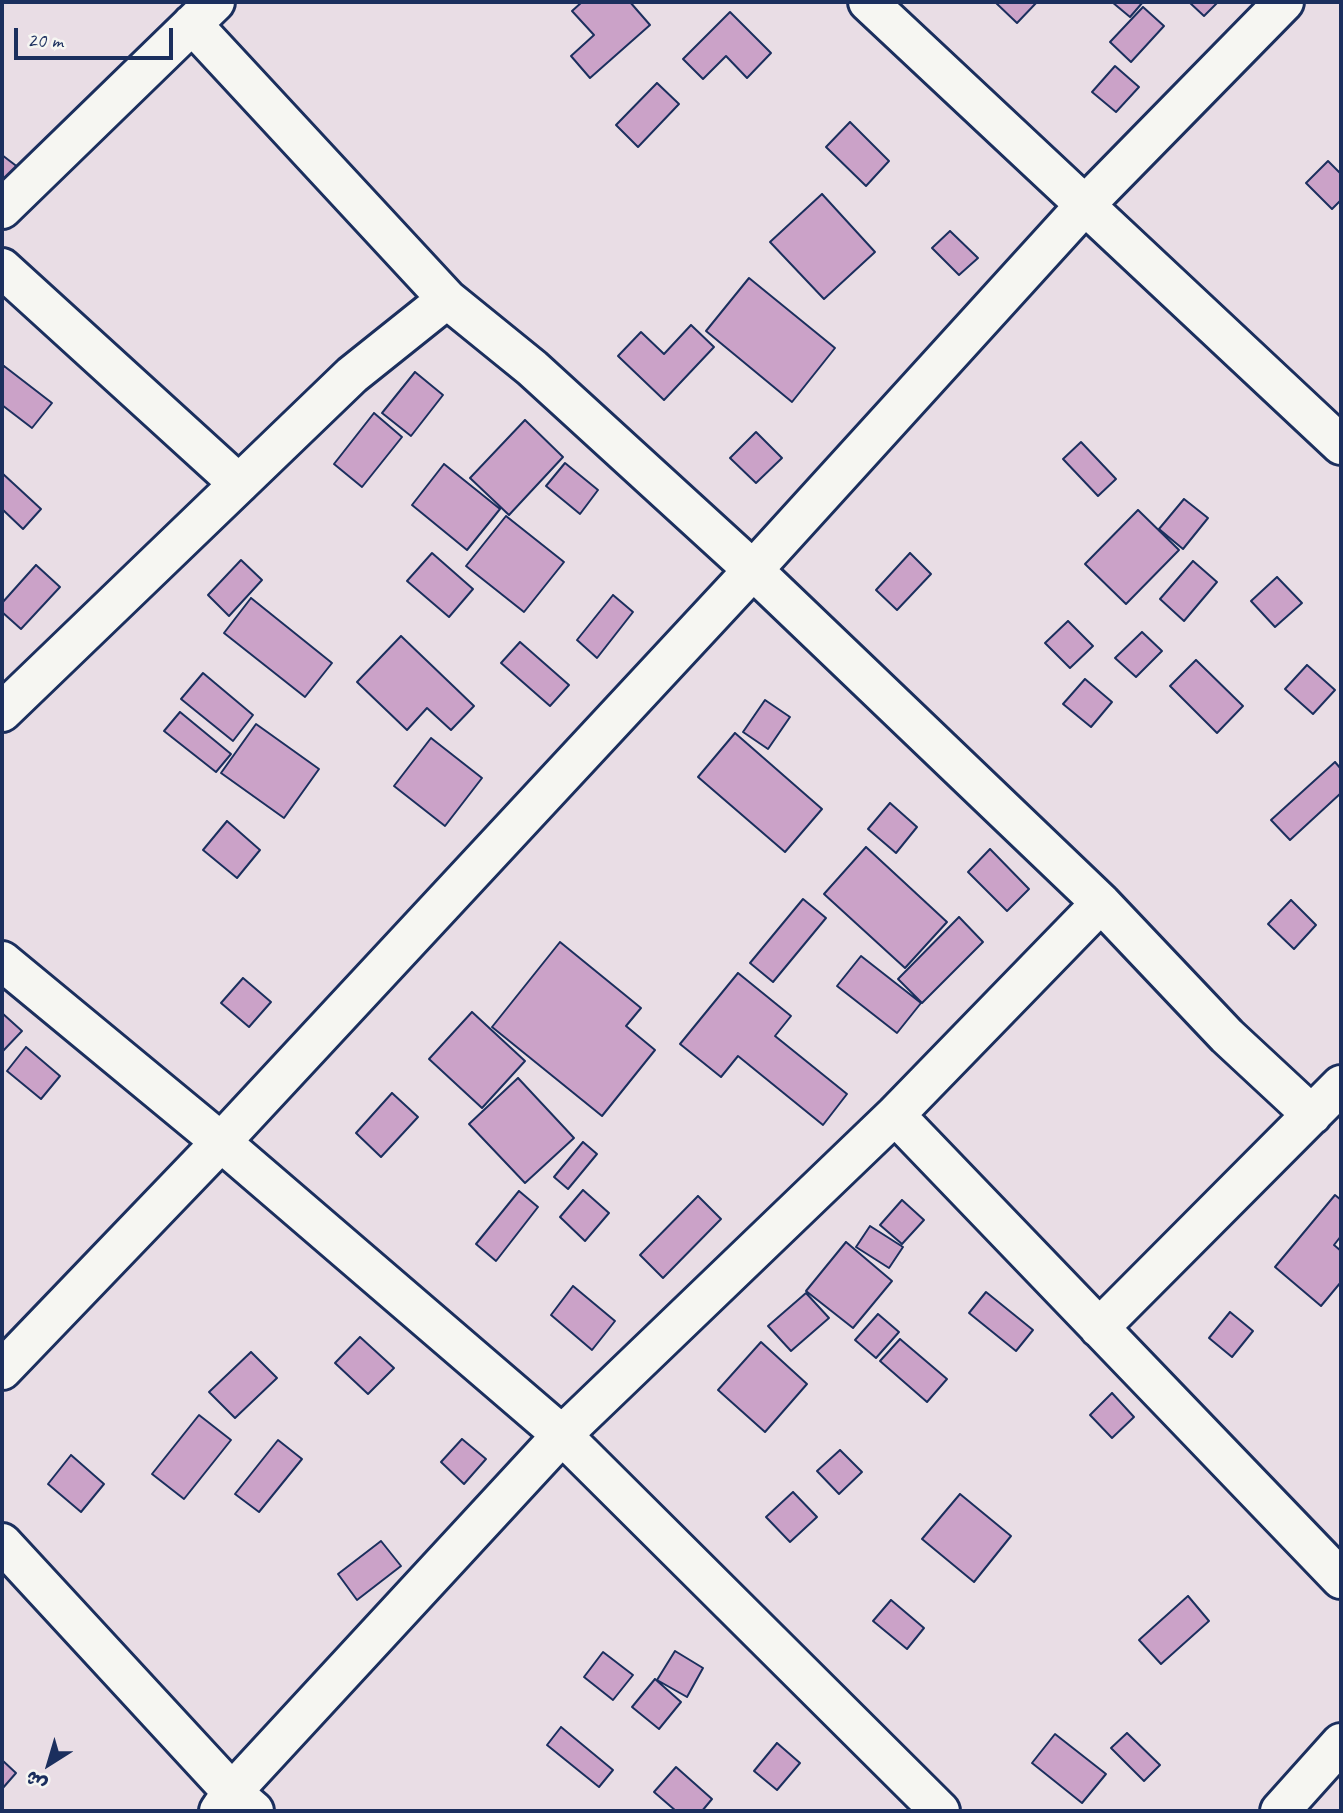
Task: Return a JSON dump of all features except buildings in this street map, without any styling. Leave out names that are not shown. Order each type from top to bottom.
[{"type":"street","points":[[868,2],[1341,445]]},
{"type":"street","points":[[2,1370],[221,1142],[753,570],[1086,204],[1284,2]]},
{"type":"street","points":[[2,209],[204,13],[447,299],[532,368],[753,570],[1101,903],[1227,1036],[1312,1115]]},
{"type":"street","points":[[2,268],[239,484]]},
{"type":"street","points":[[2,712],[352,375],[447,299]]},
{"type":"street","points":[[2,1543],[235,1805],[562,1435],[895,1115],[1101,903]]},
{"type":"street","points":[[2,961],[221,1142],[562,1435],[940,1811]]},
{"type":"street","points":[[1099,1328],[1341,1085]]},
{"type":"street","points":[[895,1115],[1341,1579]]},
{"type":"street","points":[[1280,1811],[1341,1743]]}]
